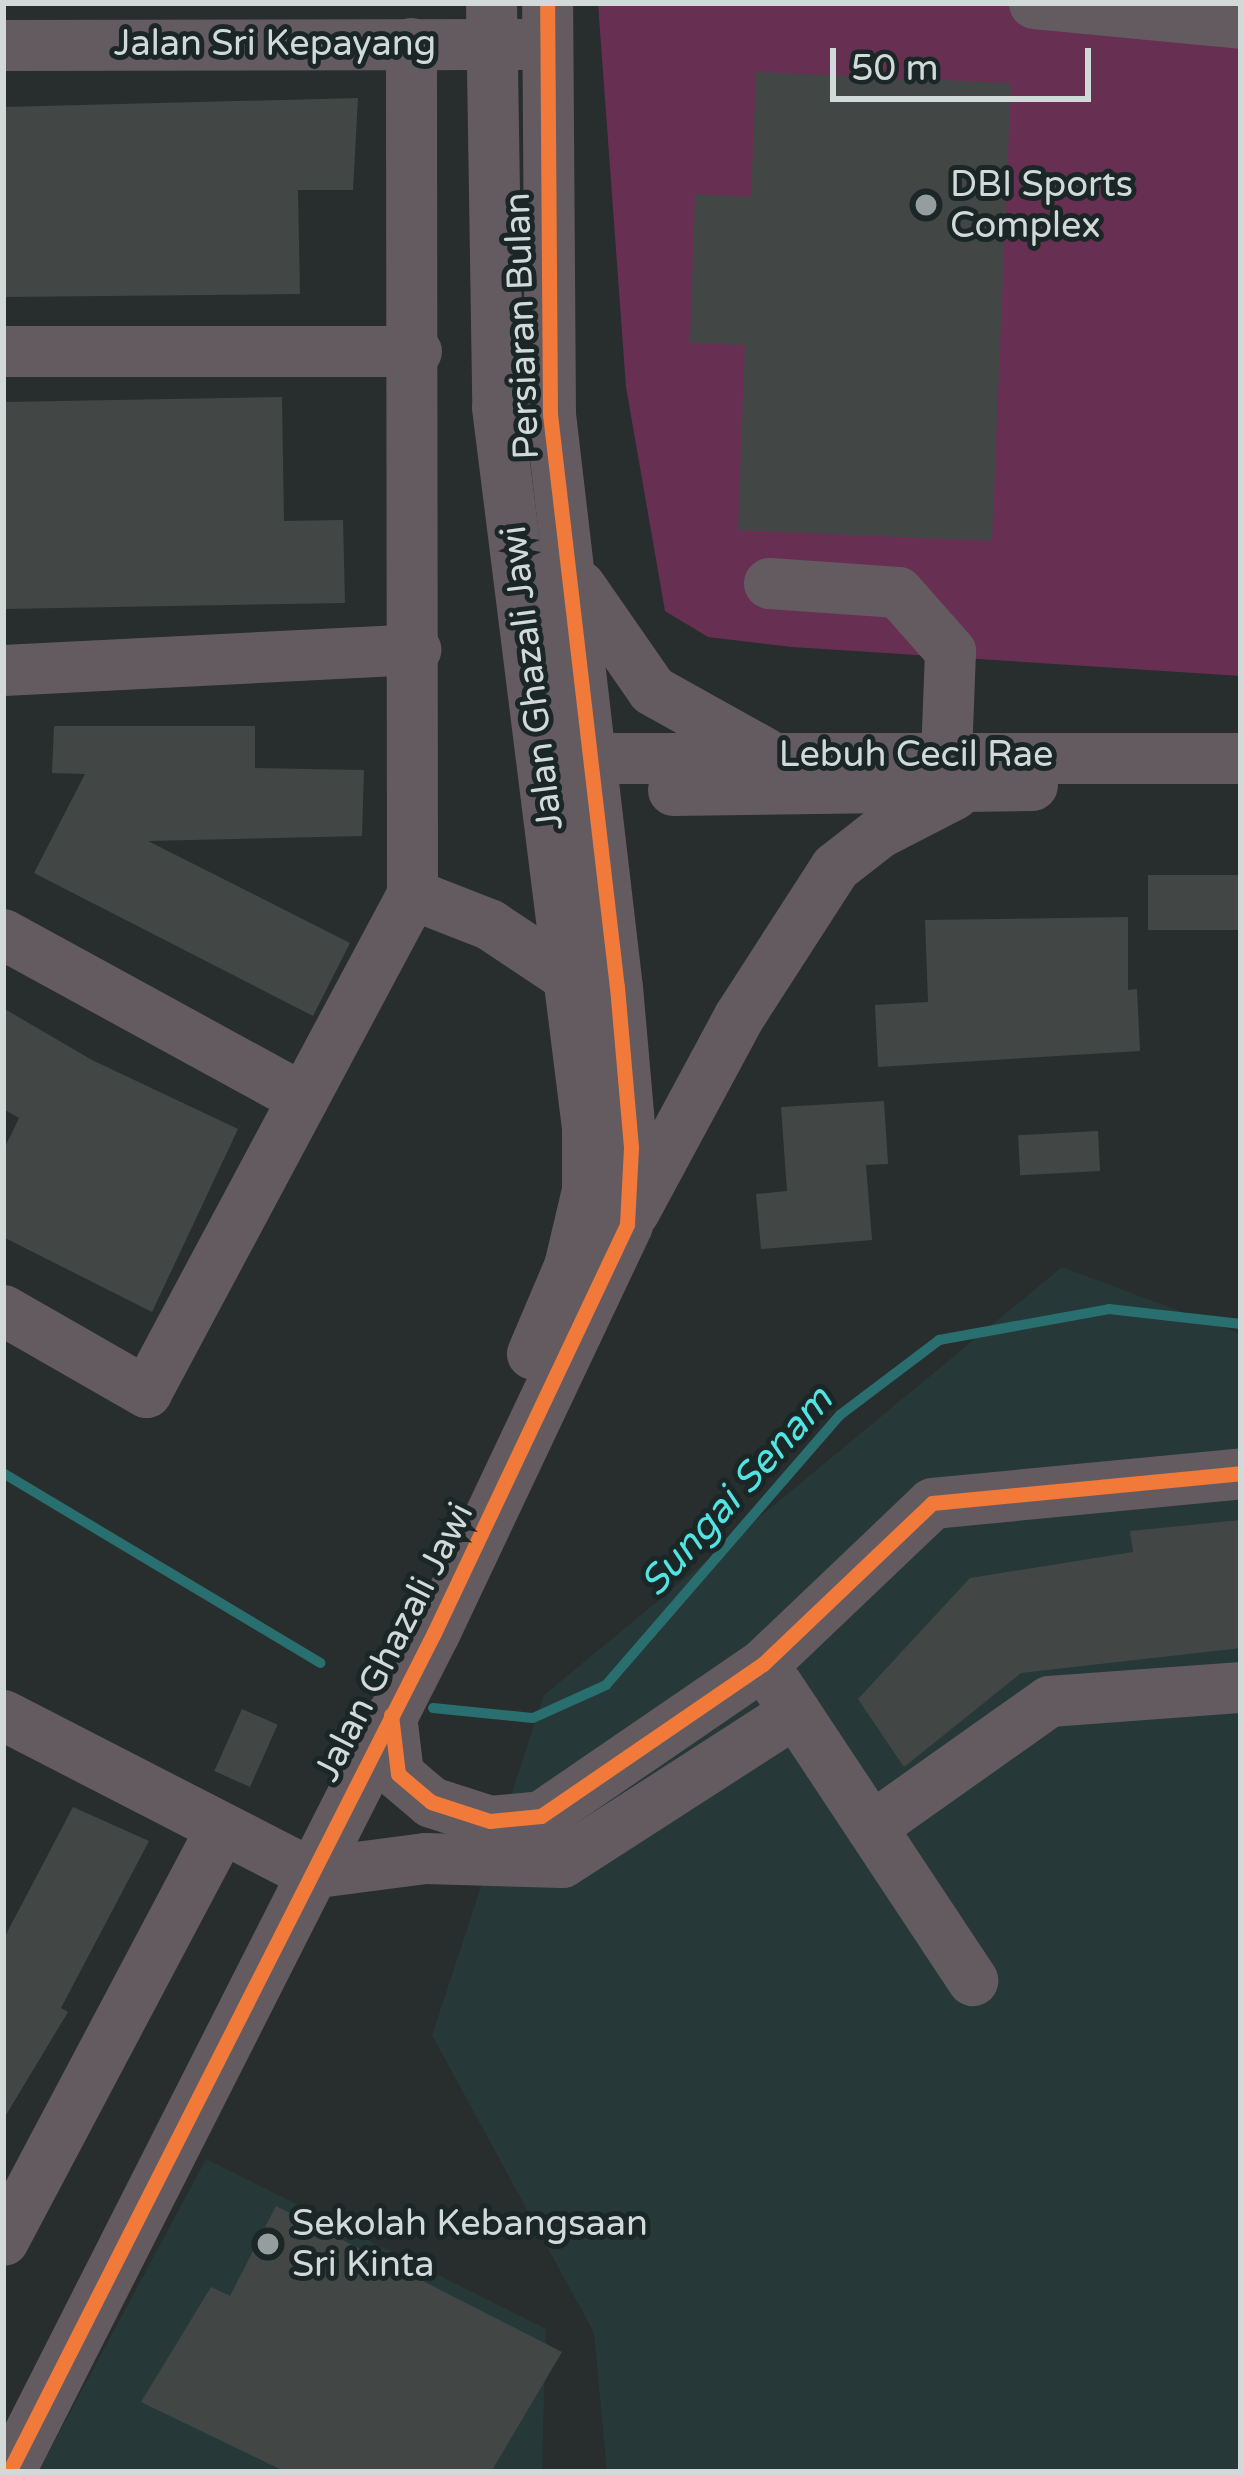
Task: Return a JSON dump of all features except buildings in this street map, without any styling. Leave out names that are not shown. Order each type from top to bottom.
[{"type":"street","points":[[1034,3],[1241,23]]},
{"type":"street","name":"Jalan Sri Kepayang","points":[[3,45],[411,43],[490,23],[546,23]]},
{"type":"street","name":"Jalan Ghazali Jawi","points":[[9,2472],[300,1868],[481,1473],[569,1266],[586,1194],[570,978],[497,407],[490,23]]},
{"type":"street","name":"Persiaran Bulan","points":[[546,23],[550,414],[590,775]]},
{"type":"street","points":[[3,1310],[146,1392],[412,894],[416,351],[411,43]]},
{"type":"street","points":[[3,351],[416,351]]},
{"type":"street","points":[[570,563],[592,612],[652,690],[767,754]]},
{"type":"street","points":[[627,1224],[740,1016],[836,867],[953,773],[950,651],[898,592],[769,583]]},
{"type":"street","points":[[522,589],[563,742],[590,775],[573,818],[605,1133],[586,1194]]},
{"type":"street","points":[[3,670],[415,649]]},
{"type":"street","name":"Lebuh Cecil Rae","points":[[590,775],[767,754],[1063,783],[1241,784]]},
{"type":"street","name":"Lebuh Cecil Rae","points":[[590,775],[953,773],[1241,758]]},
{"type":"street","name":"Jalan Ghazali Jawi","points":[[300,1868],[392,1715],[627,1224],[631,1148],[590,775]]},
{"type":"street","points":[[412,894],[489,925],[570,978]]},
{"type":"street","points":[[3,934],[303,1098]]},
{"type":"street","points":[[392,1715],[398,1774],[431,1802],[490,1821],[542,1816],[763,1664],[932,1503],[1241,1473]]},
{"type":"street","points":[[763,1664],[972,1980]]},
{"type":"street","points":[[872,1827],[1049,1702],[1241,1687]]},
{"type":"street","points":[[3,1714],[300,1868],[424,1858],[562,1862],[795,1712]]},
{"type":"street","points":[[3,2240],[221,1828]]},
{"type":"street","points":[[3,2430],[300,1868]]},
{"type":"shaded area","name":"DBI Sports Complex","points":[[598,3],[1241,3],[1241,676],[792,647],[708,637],[665,611],[626,387]]},
{"type":"shaded area","points":[[1062,1267],[1241,1334],[1241,2472],[607,2472],[594,2333],[432,2035],[544,1695]]},
{"type":"shaded area","name":"Sekolah Kebangsaan Sri Kinta","points":[[206,2159],[546,2329],[542,2472],[38,2472]]},
{"type":"waterway","name":"Sungai Senam","points":[[433,1708],[533,1718],[606,1685],[840,1415],[939,1340],[1109,1309],[1241,1324]]},
{"type":"waterway","name":"Sungai Senam","points":[[3,1473],[320,1663]]},
{"type":"cycle path","points":[[9,2472],[434,1633],[627,1224],[631,1147],[617,988],[550,414],[547,3]]},
{"type":"cycle path","points":[[391,1715],[398,1774],[431,1802],[490,1821],[541,1816],[763,1664],[932,1503],[1241,1473]]},
{"type":"place","name":"DBI Sports Complex","points":[[926,205]]},
{"type":"place","name":"Sekolah Kebangsaan Sri Kinta","points":[[268,2244]]}]
